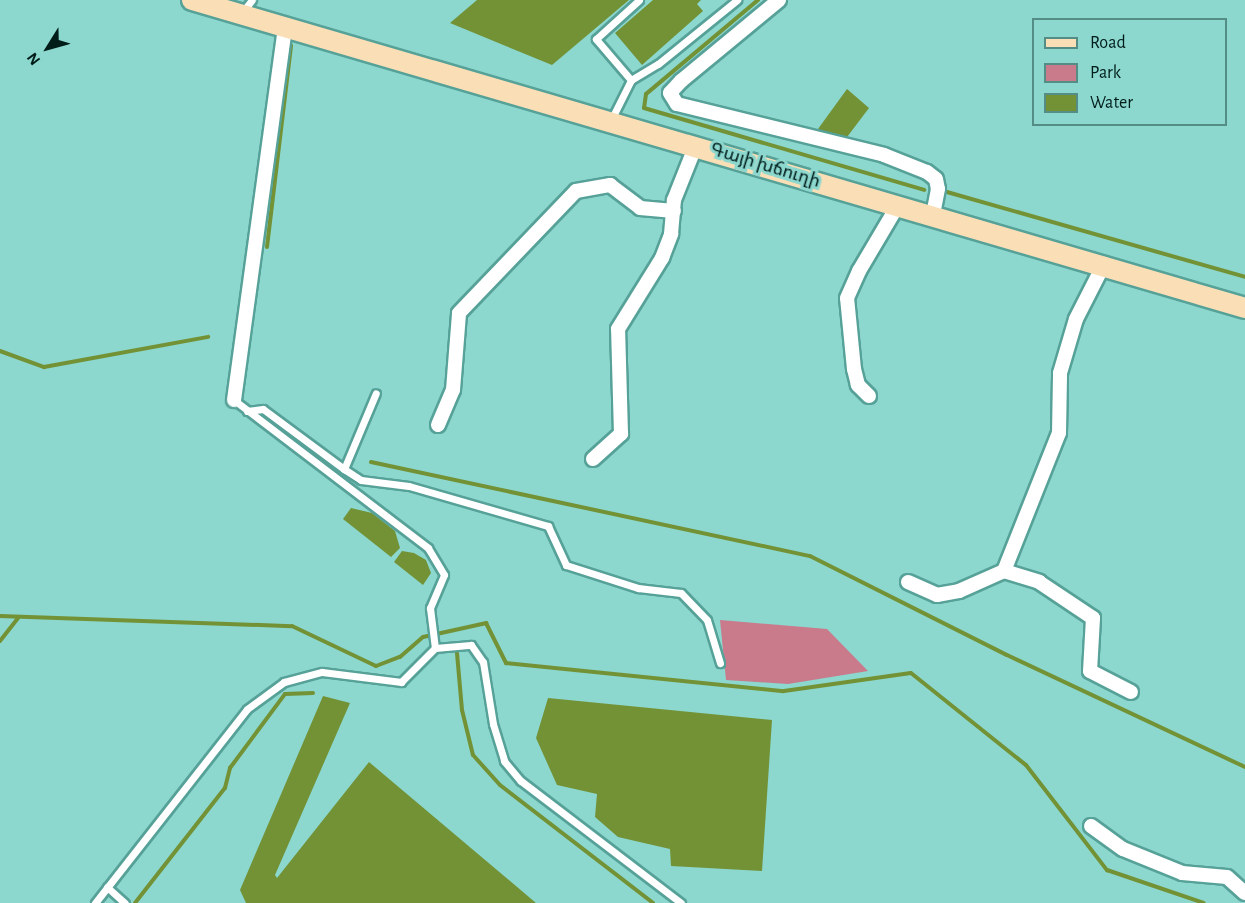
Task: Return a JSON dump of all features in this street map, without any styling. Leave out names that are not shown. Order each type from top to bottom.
[{"type":"main road","name":"Գայի խճուղի","points":[[192,0],[247,6],[285,26],[1104,264],[1245,308]]},
{"type":"street","points":[[779,0],[681,81],[670,93],[677,104],[884,155],[927,172],[936,179],[938,189],[933,215]]},
{"type":"street","points":[[234,400],[285,26]]},
{"type":"street","points":[[593,459],[621,434],[618,329],[662,258],[674,211],[674,200],[696,145]]},
{"type":"street","points":[[438,425],[453,390],[459,313],[576,191],[610,185],[640,207],[674,211]]},
{"type":"street","points":[[869,396],[858,385],[854,369],[847,298],[859,271],[898,206]]},
{"type":"street","points":[[1004,571],[1059,433],[1060,373],[1076,319],[1104,264]]},
{"type":"street","points":[[908,582],[937,595],[1004,571],[1039,582],[1093,618],[1090,671],[1131,692]]},
{"type":"street","points":[[1091,826],[1123,849],[1182,873],[1227,877],[1245,893]]},
{"type":"lane","points":[[631,80],[596,39],[639,0]]},
{"type":"lane","points":[[610,122],[631,80],[658,64],[737,0]]},
{"type":"lane","points":[[344,469],[376,393]]},
{"type":"lane","points":[[234,400],[428,548],[444,575],[430,608],[435,646]]},
{"type":"lane","points":[[247,411],[263,409],[362,480],[409,486],[548,526],[566,565],[638,588],[681,593],[707,620],[720,663]]},
{"type":"lane","points":[[95,903],[247,710],[284,682],[322,672],[401,682],[435,646],[471,645],[483,662],[497,744],[504,761],[522,781],[681,903]]},
{"type":"lane","points":[[107,887],[125,903]]},
{"type":"green space","points":[[720,620],[827,629],[868,671],[788,684],[726,680]]},
{"type":"water","points":[[477,0],[629,0],[552,65],[450,23]]},
{"type":"water","points":[[653,0],[701,0],[697,4],[703,11],[642,65],[615,33]]},
{"type":"water","points":[[847,89],[869,108],[844,141],[818,129]]},
{"type":"water","points":[[351,508],[372,513],[395,531],[400,548],[391,557],[343,519]]},
{"type":"water","points":[[402,551],[414,553],[426,560],[431,573],[423,585],[394,562]]},
{"type":"water","points":[[323,696],[350,703],[275,875],[277,878],[369,762],[536,903],[246,903],[240,890]]},
{"type":"water","points":[[548,698],[772,720],[762,871],[671,866],[670,849],[618,837],[595,817],[597,794],[557,785],[536,738]]},
{"type":"waterway","points":[[758,0],[646,94],[644,108],[924,190]]},
{"type":"waterway","points":[[267,247],[291,45]]},
{"type":"waterway","points":[[947,192],[1245,277]]},
{"type":"waterway","points":[[0,351],[44,367],[208,337]]},
{"type":"waterway","points":[[371,462],[810,556],[1007,655],[1245,767]]},
{"type":"waterway","points":[[0,616],[292,626],[376,666],[400,657],[423,637],[486,623],[506,663],[784,691],[911,673],[1026,765],[1107,870],[1204,903]]},
{"type":"waterway","points":[[0,641],[18,618]]},
{"type":"waterway","points":[[457,653],[462,710],[473,755],[500,785],[653,903]]},
{"type":"waterway","points":[[135,903],[225,788],[230,768],[285,694],[313,693]]}]
